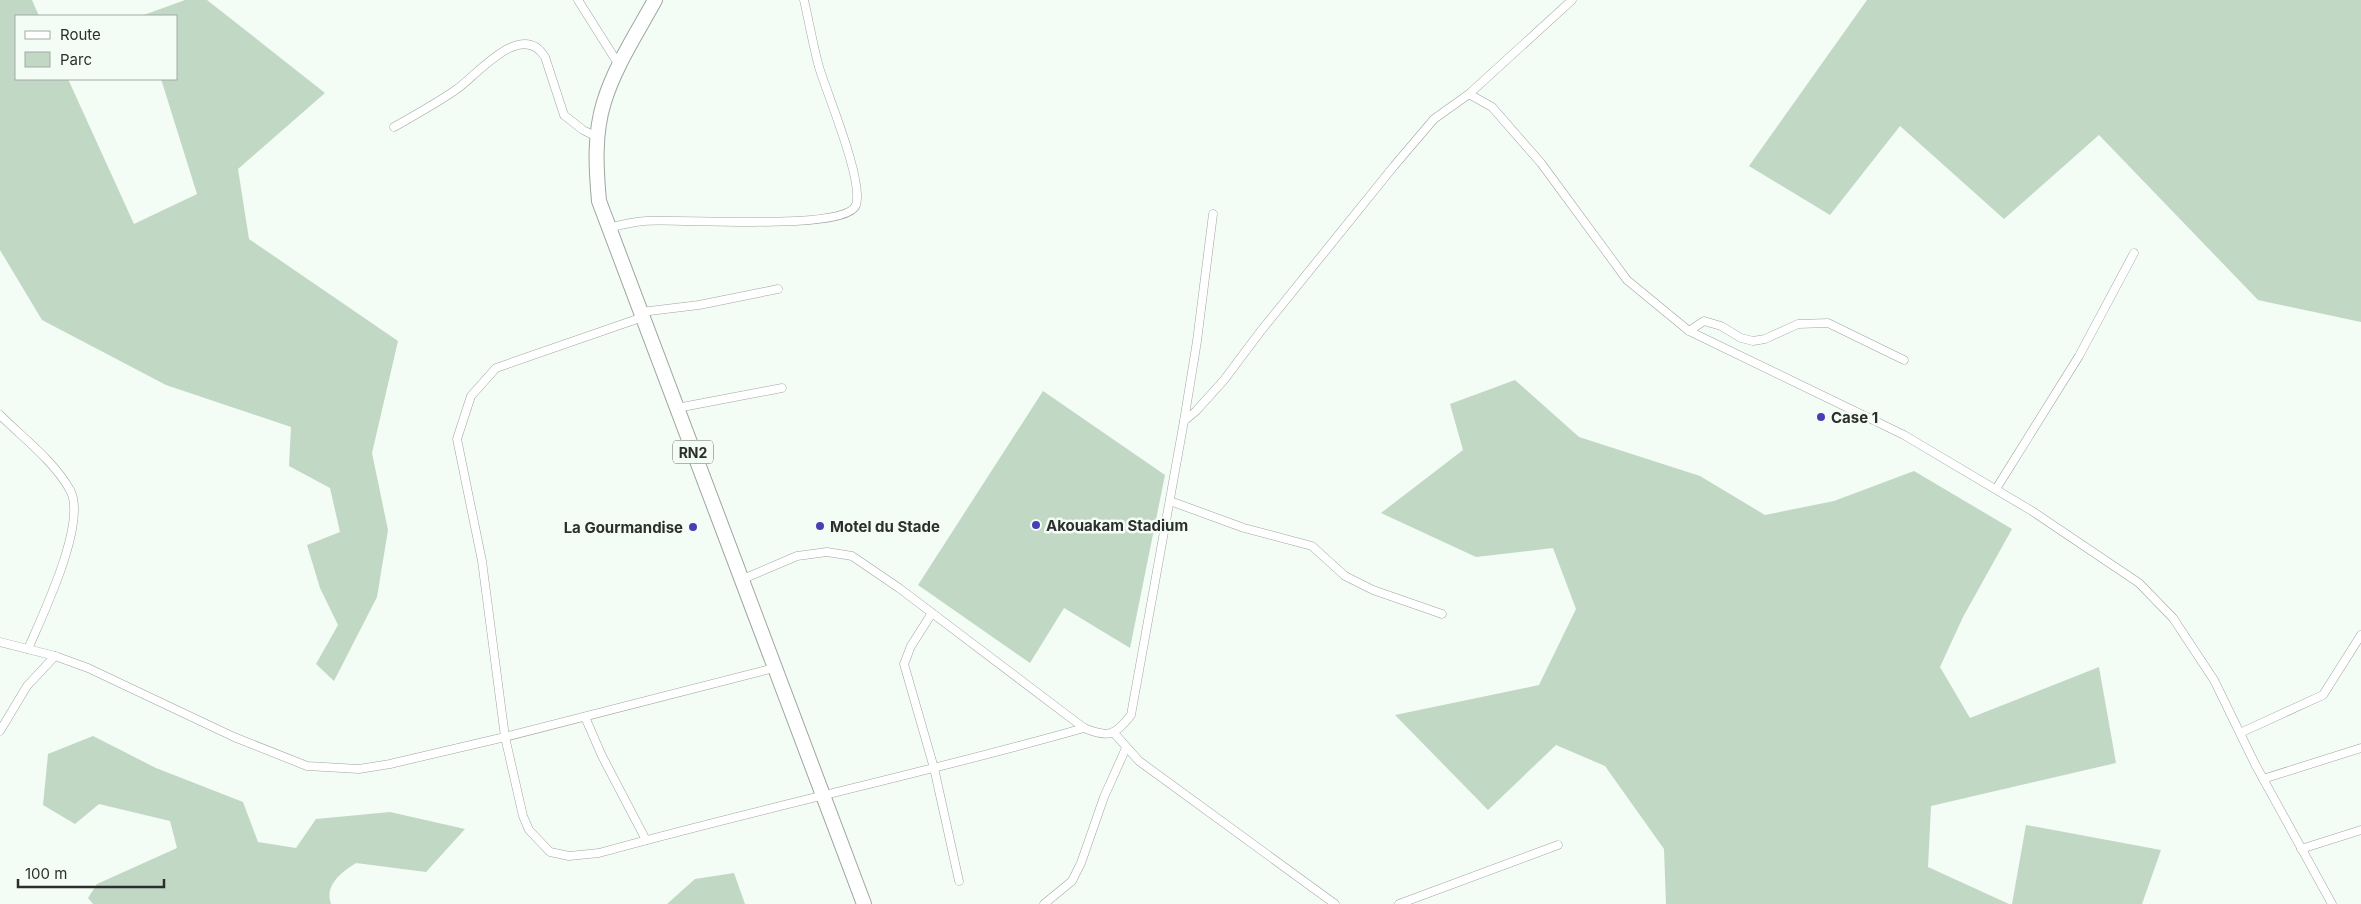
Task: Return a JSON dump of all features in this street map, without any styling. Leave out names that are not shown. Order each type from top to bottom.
[{"type":"highway","name":"RN2","points":[[655,0],[619,65],[603,103],[597,137],[596,168],[599,201],[864,904]]},
{"type":"street","points":[[578,0],[619,65]]},
{"type":"street","points":[[608,228],[645,221],[730,223],[830,218],[851,212],[856,204],[856,181],[819,66],[804,0]]},
{"type":"street","points":[[1184,421],[1196,411],[1224,380],[1260,332],[1434,119],[1469,94],[1572,0]]},
{"type":"street","points":[[394,127],[459,88],[490,60],[504,51],[520,44],[528,44],[541,51],[545,57],[564,115],[583,130],[597,137]]},
{"type":"street","points":[[1469,94],[1492,107],[1541,163],[1627,280],[1689,331],[1904,436],[1996,489],[2095,551],[2139,583],[2156,600],[2191,642],[2214,680],[2264,779],[2332,904]]},
{"type":"street","points":[[742,579],[798,556],[827,552],[852,556],[932,613],[1084,728],[1101,735],[1114,733],[1131,715],[1184,421],[1197,341],[1213,214]]},
{"type":"street","points":[[1996,489],[2079,356],[2134,253]]},
{"type":"street","points":[[778,289],[642,315],[496,368],[471,396],[457,439],[482,561],[505,737],[523,816],[529,830],[550,852],[569,856],[599,853],[823,795],[992,754],[1084,728]]},
{"type":"street","points":[[1689,331],[1704,321],[1721,326],[1741,338],[1753,341],[1765,339],[1798,324],[1828,323],[1904,360]]},
{"type":"street","points":[[677,408],[782,388]]},
{"type":"street","points":[[0,415],[60,474],[74,499],[73,517],[64,563],[28,649]]},
{"type":"street","points":[[1170,501],[1244,528],[1312,546],[1345,576],[1373,590],[1442,614]]},
{"type":"street","points":[[932,613],[910,646],[904,664],[934,768],[959,881]]},
{"type":"street","points":[[2240,733],[2323,695],[2361,635]]},
{"type":"street","points":[[0,642],[55,656],[96,672],[234,737],[307,766],[359,769],[505,737],[774,668]]},
{"type":"street","points":[[0,731],[27,686],[55,656]]},
{"type":"street","points":[[585,717],[602,756],[646,840]]},
{"type":"street","points":[[1114,733],[1126,748],[1147,767],[1335,904]]},
{"type":"street","points":[[1044,904],[1072,881],[1081,863],[1104,798],[1126,748]]},
{"type":"street","points":[[2264,779],[2361,748]]},
{"type":"street","points":[[2301,849],[2361,830]]},
{"type":"street","points":[[1399,904],[1558,845]]},
{"type":"green space","points":[[0,0],[32,0],[39,15],[15,15],[15,80],[68,80],[134,224],[197,194],[161,80],[178,80],[178,15],[144,15],[185,0],[207,0],[325,93],[238,169],[249,239],[398,341],[372,453],[388,530],[377,597],[334,681],[316,664],[338,625],[320,588],[307,545],[340,532],[330,488],[289,466],[291,427],[166,385],[42,320],[0,250]]},
{"type":"green space","points":[[1867,0],[2361,0],[2361,322],[2258,300],[2099,135],[2004,219],[1900,126],[1830,215],[1749,166]]},
{"type":"green space","points":[[1515,380],[1579,437],[1700,476],[1765,515],[1834,501],[1914,471],[2012,529],[1963,617],[1940,667],[1970,718],[2099,667],[2116,763],[1931,806],[1928,867],[2009,904],[1666,904],[1664,849],[1605,766],[1556,745],[1488,810],[1395,715],[1539,685],[1576,609],[1553,548],[1476,557],[1381,513],[1463,450],[1450,404]]},
{"type":"green space","name":"Akouakam Stadium","points":[[1043,391],[1165,475],[1130,648],[1064,608],[1030,663],[918,585]]},
{"type":"green space","points":[[93,736],[156,768],[243,802],[258,842],[296,848],[316,819],[390,812],[465,829],[426,872],[356,863],[340,875],[332,885],[329,897],[331,904],[93,904],[88,898],[97,884],[177,848],[170,821],[99,804],[75,824],[43,805],[48,754]]},
{"type":"green space","points":[[2026,825],[2161,850],[2142,904],[2012,904]]},
{"type":"green space","points":[[734,873],[745,904],[667,904],[695,879]]},
{"type":"place","name":"Case 1","points":[[1821,417]]},
{"type":"place","name":"Akouakam Stadium","points":[[1036,525]]},
{"type":"place","name":"Motel du Stade","points":[[820,526]]},
{"type":"place","name":"La Gourmandise","points":[[693,527]]}]
